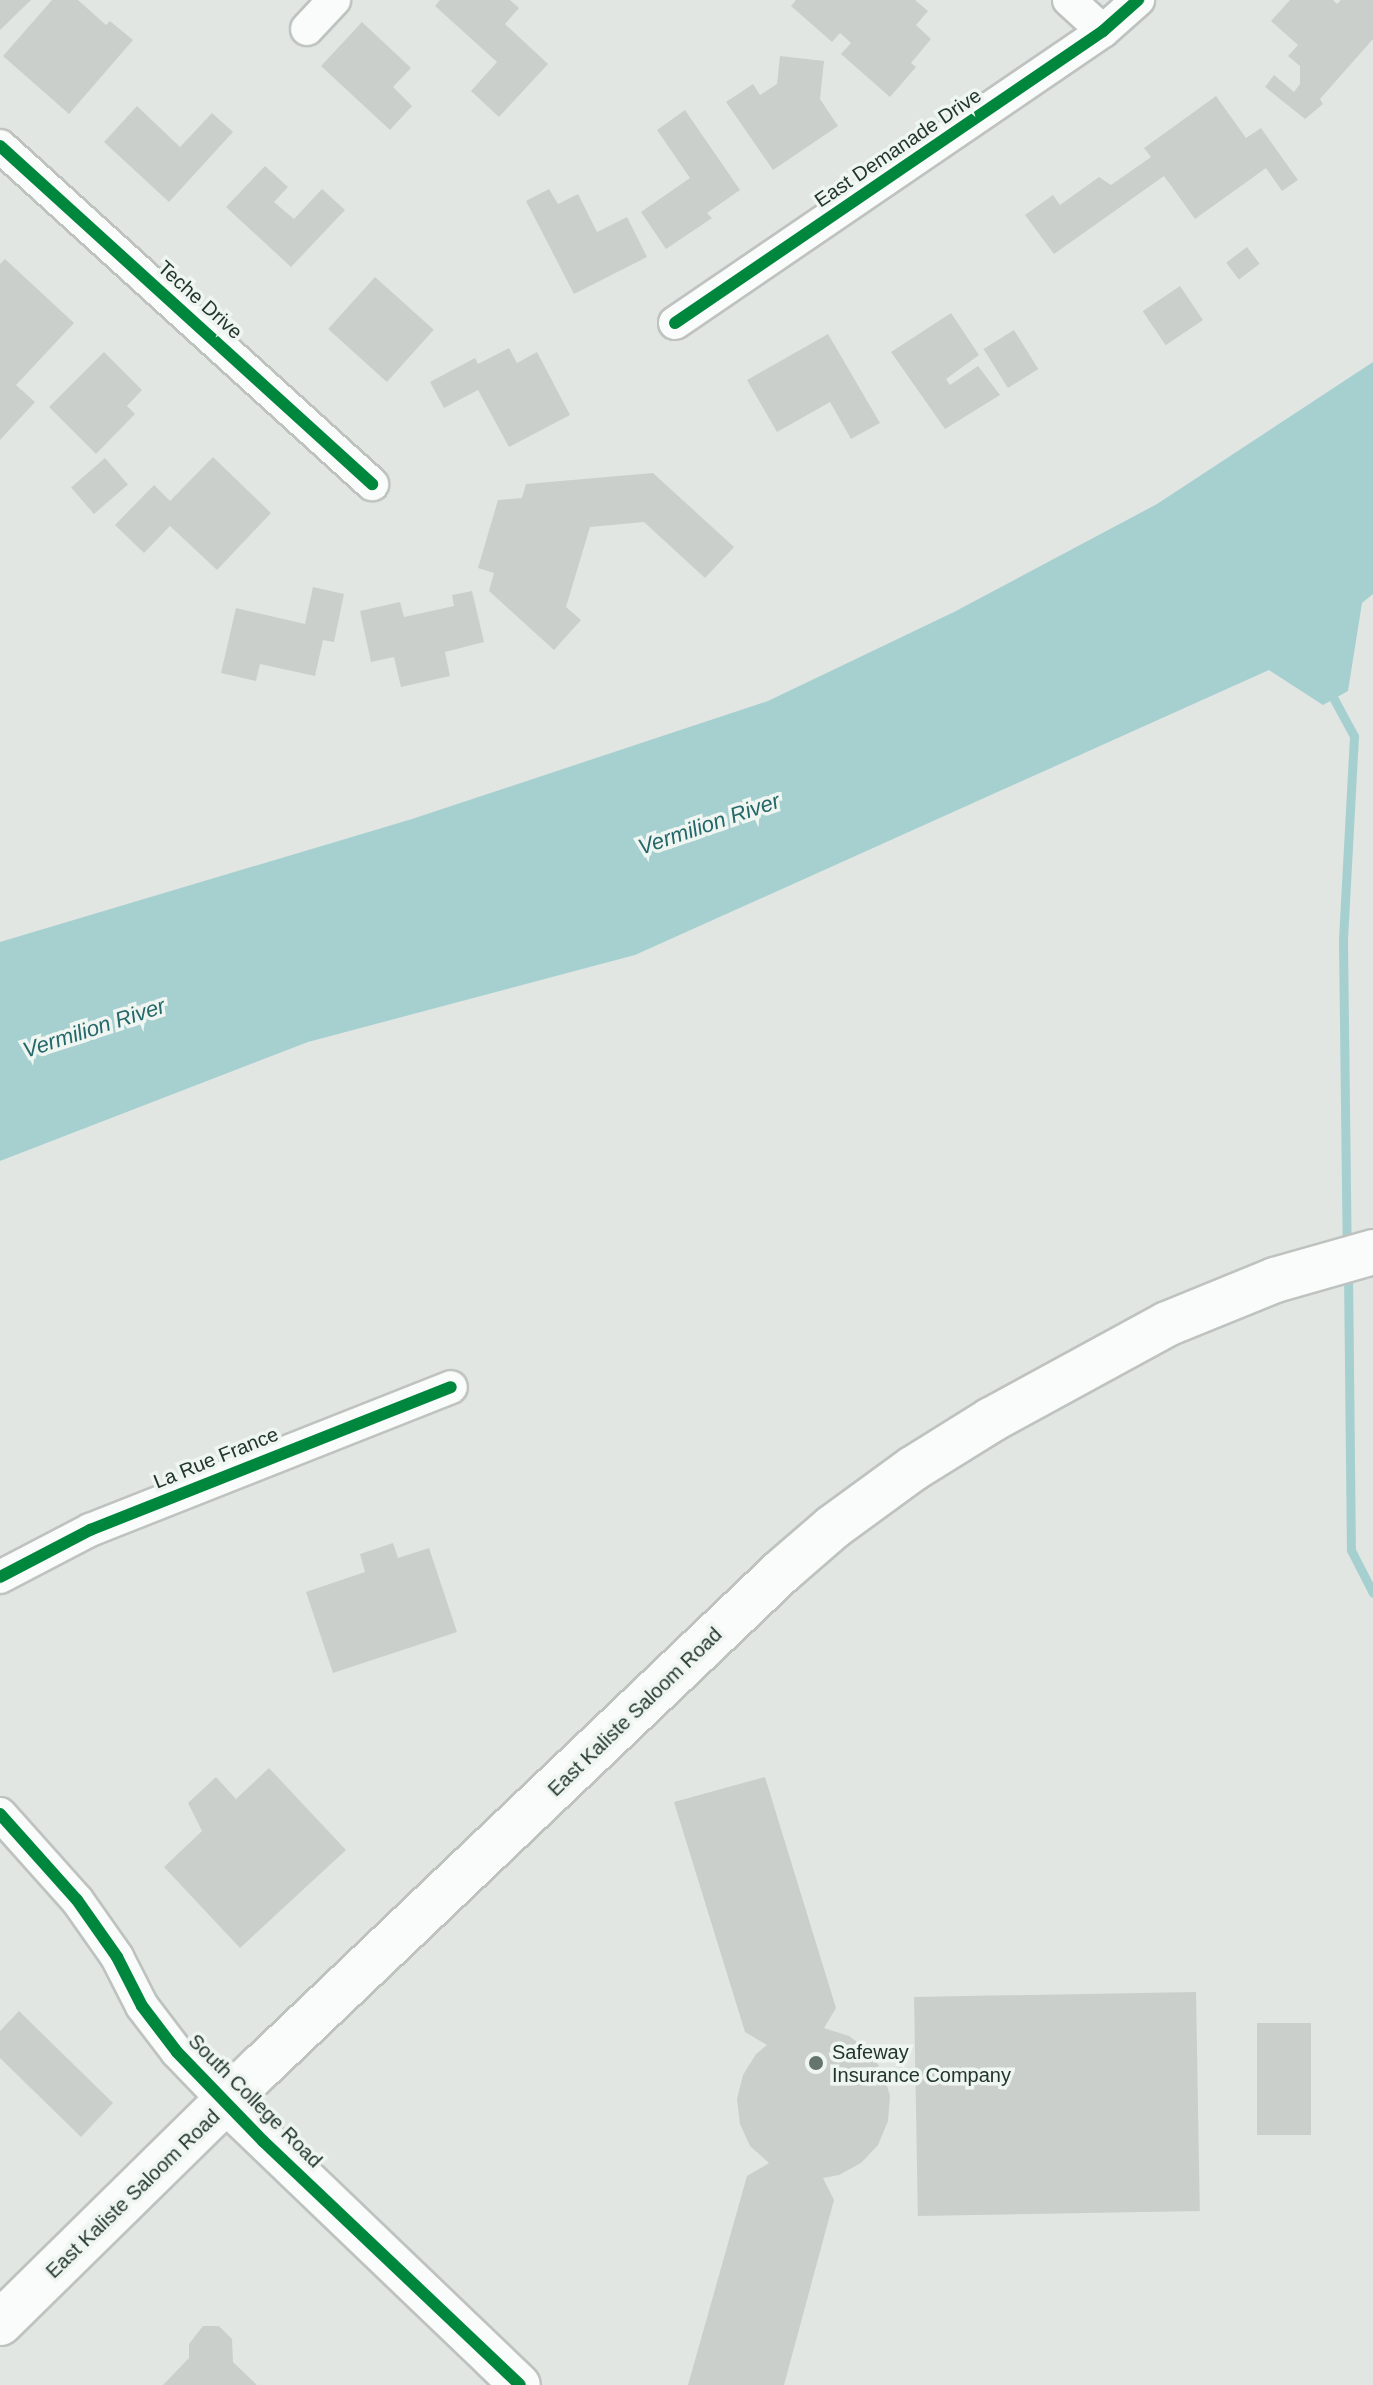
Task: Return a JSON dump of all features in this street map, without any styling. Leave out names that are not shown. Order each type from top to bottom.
[{"type":"main road","name":"East Kaliste Saloom Road","points":[[0,2323],[781,1572],[833,1527],[991,1420],[1167,1324],[1275,1280],[1373,1252]]},
{"type":"street","points":[[307,29],[334,0]]},
{"type":"street","points":[[1069,0],[1103,31]]},
{"type":"street","name":"East Demanade Drive","points":[[675,323],[1103,31],[1138,0]]},
{"type":"street","name":"Teche Drive","points":[[0,146],[372,484]]},
{"type":"street","name":"La Rue France","points":[[0,1577],[90,1530],[451,1387]]},
{"type":"street","name":"South College Road","points":[[0,1814],[77,1900],[117,1957],[142,2006],[177,2052],[226,2103],[520,2385]]},
{"type":"water","name":"Vermilion River","points":[[1373,362],[1373,594],[1362,603],[1348,691],[1323,705],[1269,670],[635,955],[308,1042],[0,1161],[0,942],[412,819],[768,701],[954,612],[1157,504]]},
{"type":"building","points":[[0,0],[31,0],[0,30]]},
{"type":"building","points":[[52,0],[78,0],[106,25],[110,21],[133,40],[69,114],[3,56]]},
{"type":"building","points":[[440,0],[510,0],[519,8],[505,24],[548,64],[499,117],[471,91],[497,62],[435,6]]},
{"type":"building","points":[[796,0],[915,0],[928,11],[916,25],[931,39],[911,63],[916,67],[890,97],[841,54],[851,43],[840,33],[832,42],[791,6]]},
{"type":"building","points":[[1290,0],[1333,0],[1337,4],[1341,0],[1373,0],[1373,39],[1320,99],[1323,104],[1305,119],[1265,87],[1274,75],[1294,92],[1300,84],[1300,66],[1288,56],[1298,45],[1271,21]]},
{"type":"building","points":[[362,22],[411,68],[393,87],[412,106],[390,130],[321,66]]},
{"type":"building","points":[[780,56],[824,61],[820,99],[838,126],[773,170],[726,102],[753,84],[760,95],[777,84]]},
{"type":"building","points":[[1216,96],[1246,138],[1261,128],[1298,180],[1282,191],[1266,168],[1195,219],[1164,176],[1054,254],[1025,215],[1053,195],[1060,205],[1099,177],[1111,185],[1151,157],[1144,148]]},
{"type":"building","points":[[137,106],[180,147],[212,113],[233,132],[169,202],[104,142]]},
{"type":"building","points":[[685,110],[740,190],[707,213],[712,218],[666,249],[641,212],[690,178],[657,130]]},
{"type":"building","points":[[265,166],[288,187],[274,202],[294,219],[322,189],[345,210],[291,267],[226,207]]},
{"type":"building","points":[[549,189],[558,204],[578,194],[597,232],[627,217],[647,257],[574,294],[526,201]]},
{"type":"building","points":[[1247,247],[1260,264],[1239,279],[1226,263]]},
{"type":"building","points":[[5,259],[74,323],[16,385],[35,402],[0,440],[0,264]]},
{"type":"building","points":[[375,277],[434,330],[387,382],[328,329]]},
{"type":"building","points":[[1180,286],[1203,320],[1166,345],[1143,311]]},
{"type":"building","points":[[951,313],[979,355],[946,379],[950,385],[978,366],[1000,395],[945,429],[891,352]]},
{"type":"building","points":[[1014,330],[1038,369],[1008,388],[983,349]]},
{"type":"building","points":[[828,334],[880,423],[851,439],[830,402],[777,432],[747,380]]},
{"type":"building","points":[[509,348],[517,363],[537,352],[570,415],[509,447],[478,390],[444,408],[430,382],[475,358],[478,364]]},
{"type":"building","points":[[104,352],[142,390],[127,406],[135,414],[96,454],[49,407]]},
{"type":"building","points":[[213,457],[271,513],[217,570],[170,526],[144,553],[115,525],[154,485],[170,501]]},
{"type":"building","points":[[105,458],[128,484],[94,514],[71,488]]},
{"type":"building","points":[[653,473],[734,547],[705,578],[644,522],[590,527],[566,607],[581,620],[554,650],[489,591],[494,573],[478,568],[498,500],[522,498],[526,484]]},
{"type":"building","points":[[313,587],[344,594],[334,642],[323,640],[315,676],[260,664],[256,681],[221,673],[236,608],[305,624]]},
{"type":"building","points":[[472,591],[484,642],[445,652],[450,676],[401,687],[394,657],[371,662],[360,611],[400,602],[404,617],[454,606],[452,595]]},
{"type":"building","points":[[393,1543],[398,1558],[429,1548],[457,1632],[333,1673],[306,1592],[365,1572],[360,1554]]},
{"type":"building","points":[[269,1768],[346,1850],[240,1948],[164,1867],[202,1831],[188,1803],[216,1777],[236,1799]]},
{"type":"building","points":[[765,1777],[836,2008],[824,2028],[849,2036],[869,2051],[883,2072],[890,2096],[888,2121],[878,2145],[861,2163],[839,2175],[823,2178],[834,2200],[784,2385],[688,2385],[747,2176],[769,2163],[750,2146],[740,2124],[737,2099],[743,2075],[756,2054],[767,2045],[745,2032],[674,1802]]},
{"type":"building","points":[[1196,1992],[1200,2211],[918,2216],[914,1997]]},
{"type":"building","points":[[19,2011],[113,2103],[81,2137],[0,2058],[0,2031]]},
{"type":"building","points":[[1257,2023],[1311,2023],[1311,2135],[1257,2135]]},
{"type":"building","points":[[203,2326],[219,2326],[232,2339],[233,2362],[257,2385],[163,2385],[189,2358],[189,2344]]},
{"type":"waterway","points":[[1328,688],[1354,736],[1343,941],[1347,1247]]},
{"type":"waterway","points":[[1348,1270],[1351,1550],[1373,1593]]},
{"type":"cycle path","points":[[675,323],[1103,31],[1138,0]]},
{"type":"cycle path","points":[[0,146],[372,484]]},
{"type":"cycle path","points":[[0,1577],[90,1530],[451,1387]]},
{"type":"cycle path","points":[[0,1814],[77,1900],[117,1957],[142,2006],[177,2052],[263,2141],[520,2385]]},
{"type":"place","name":"Safeway Insurance Company","points":[[816,2063]]}]
